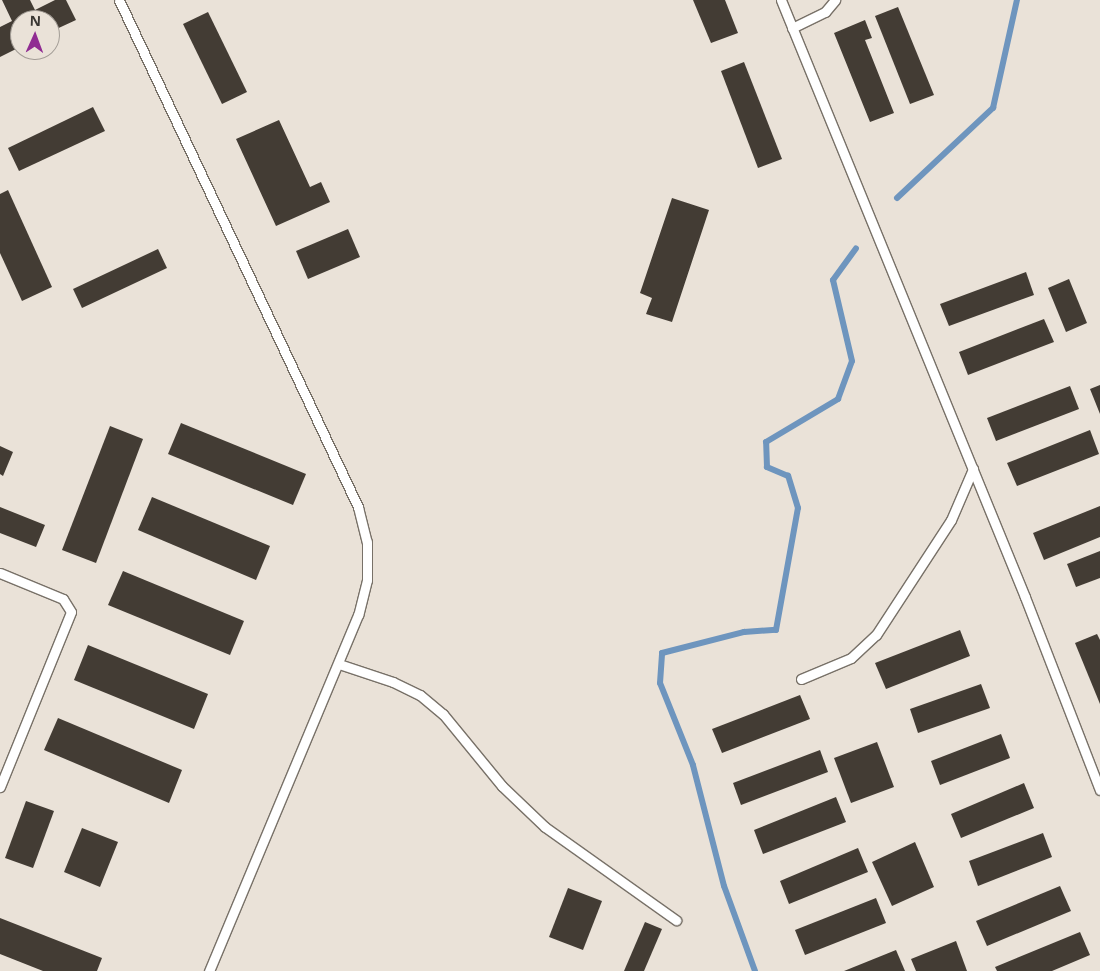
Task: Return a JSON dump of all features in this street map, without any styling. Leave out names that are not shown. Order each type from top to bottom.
[{"type":"lane","points":[[119,0],[358,507],[367,542],[367,580],[358,615],[209,971]]},
{"type":"lane","points":[[781,0],[973,469],[1100,790]]},
{"type":"lane","points":[[792,28],[825,12],[835,0]]},
{"type":"lane","points":[[801,679],[851,658],[876,635],[951,520],[973,469]]},
{"type":"lane","points":[[0,574],[63,599],[71,612],[0,787]]},
{"type":"lane","points":[[339,664],[393,682],[420,695],[443,714],[502,786],[545,827],[676,920]]},
{"type":"building","points":[[2,0],[30,0],[35,10],[10,10],[10,17]]},
{"type":"building","points":[[55,0],[66,0],[76,20],[60,27],[60,10],[35,10]]},
{"type":"building","points":[[693,0],[725,0],[738,33],[711,43]]},
{"type":"building","points":[[898,7],[934,95],[910,104],[875,16]]},
{"type":"building","points":[[208,12],[247,92],[222,104],[183,24]]},
{"type":"building","points":[[865,20],[872,38],[865,40],[894,113],[870,122],[834,33]]},
{"type":"building","points":[[10,22],[10,52],[0,57],[0,27]]},
{"type":"building","points":[[744,62],[782,159],[758,168],[721,71]]},
{"type":"building","points":[[93,107],[105,131],[19,171],[8,148]]},
{"type":"building","points":[[279,120],[310,187],[321,182],[330,202],[276,226],[236,139]]},
{"type":"building","points":[[8,190],[52,287],[22,301],[0,253],[0,194]]},
{"type":"building","points":[[672,198],[709,210],[672,322],[646,314],[652,298],[640,293]]},
{"type":"building","points":[[348,229],[360,257],[308,279],[296,251]]},
{"type":"building","points":[[158,249],[167,268],[82,308],[73,289]]},
{"type":"building","points":[[1026,272],[1034,295],[949,326],[940,304]]},
{"type":"building","points":[[1069,279],[1087,323],[1066,332],[1048,288]]},
{"type":"building","points":[[1044,319],[1054,342],[968,375],[959,352]]},
{"type":"building","points":[[1100,385],[1100,414],[1090,389]]},
{"type":"building","points":[[1070,386],[1079,409],[996,441],[987,418]]},
{"type":"building","points":[[181,423],[306,474],[293,505],[168,454]]},
{"type":"building","points":[[110,426],[143,439],[96,563],[62,550]]},
{"type":"building","points":[[1090,430],[1099,454],[1017,486],[1007,463]]},
{"type":"building","points":[[0,446],[13,452],[3,476],[0,474]]},
{"type":"building","points":[[152,497],[270,546],[256,580],[138,530]]},
{"type":"building","points":[[1100,506],[1100,537],[1044,560],[1033,533]]},
{"type":"building","points":[[0,507],[45,525],[36,547],[0,533]]},
{"type":"building","points":[[1100,551],[1100,578],[1076,587],[1067,564]]},
{"type":"building","points":[[123,571],[244,621],[230,655],[108,605]]},
{"type":"building","points":[[960,630],[970,656],[886,689],[875,663]]},
{"type":"building","points":[[1097,634],[1100,640],[1100,704],[1075,643]]},
{"type":"building","points":[[88,645],[208,694],[194,729],[74,680]]},
{"type":"building","points":[[981,684],[990,708],[918,733],[910,709]]},
{"type":"building","points":[[800,695],[810,719],[722,753],[712,729]]},
{"type":"building","points":[[58,718],[182,770],[169,803],[44,750]]},
{"type":"building","points":[[1001,734],[1010,758],[940,785],[931,761]]},
{"type":"building","points":[[877,742],[894,787],[851,803],[834,758]]},
{"type":"building","points":[[820,750],[828,772],[741,805],[733,783]]},
{"type":"building","points":[[1024,783],[1034,808],[961,838],[951,814]]},
{"type":"building","points":[[836,797],[846,822],[763,854],[754,830]]},
{"type":"building","points":[[26,801],[54,811],[33,868],[5,858]]},
{"type":"building","points":[[82,828],[118,842],[100,887],[64,872]]},
{"type":"building","points":[[1043,833],[1052,857],[978,886],[969,861]]},
{"type":"building","points":[[915,842],[934,887],[892,906],[872,862]]},
{"type":"building","points":[[858,848],[868,872],[789,904],[780,881]]},
{"type":"building","points":[[1060,886],[1071,911],[987,946],[976,921]]},
{"type":"building","points":[[568,888],[602,901],[583,950],[549,937]]},
{"type":"building","points":[[876,898],[886,923],[805,955],[795,930]]},
{"type":"building","points":[[0,918],[102,958],[97,971],[43,971],[0,954]]},
{"type":"building","points":[[645,922],[662,929],[644,971],[624,971]]},
{"type":"building","points":[[1080,932],[1090,955],[1052,971],[997,971],[995,967]]},
{"type":"building","points":[[956,941],[967,971],[916,971],[911,959]]},
{"type":"building","points":[[896,950],[905,971],[844,971]]},
{"type":"waterway","points":[[897,198],[993,108],[1017,0]]},
{"type":"waterway","points":[[755,971],[724,886],[693,765],[660,683],[662,653],[744,632],[776,630],[798,508],[788,476],[767,467],[766,442],[838,399],[852,361],[833,280],[856,248]]}]
